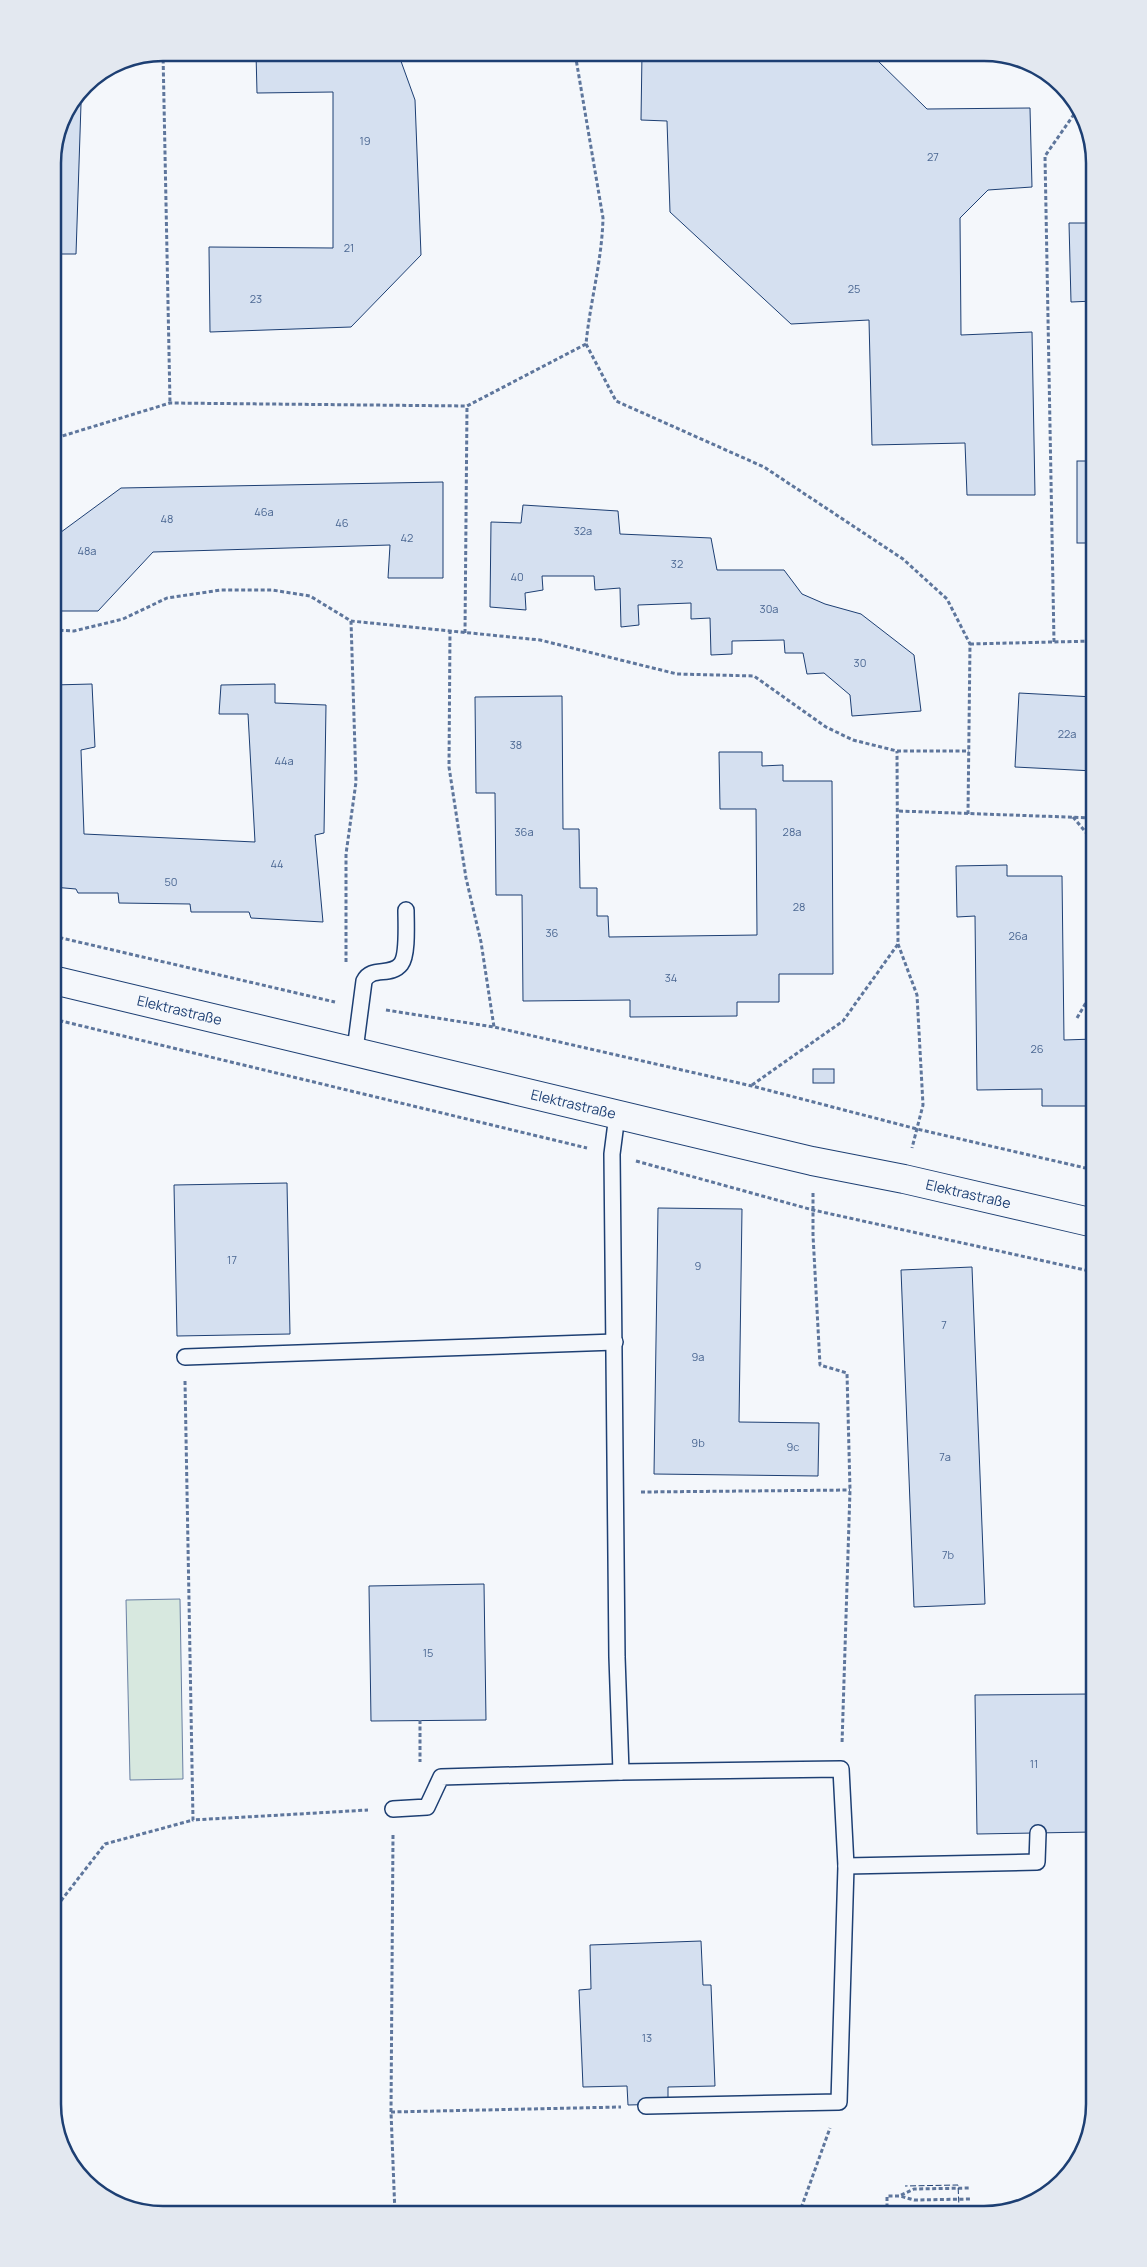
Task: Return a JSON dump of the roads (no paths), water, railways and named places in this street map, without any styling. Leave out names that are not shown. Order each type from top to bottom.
[{"type":"street","name":"Elektrastraße","points":[[61,982],[355,1050],[812,1161],[904,1179],[1086,1221]]},
{"type":"lane","points":[[355,1050],[360,1006],[366,976],[371,973],[389,971],[400,965],[404,957],[406,910]]},
{"type":"lane","points":[[617,1115],[612,1154],[617,1657],[621,1772]]},
{"type":"lane","points":[[185,1357],[615,1342]]},
{"type":"lane","points":[[393,1809],[427,1807],[441,1777],[621,1772],[841,1770],[846,1866],[839,2102],[646,2106]]},
{"type":"lane","points":[[846,1866],[1037,1862],[1038,1833]]}]
